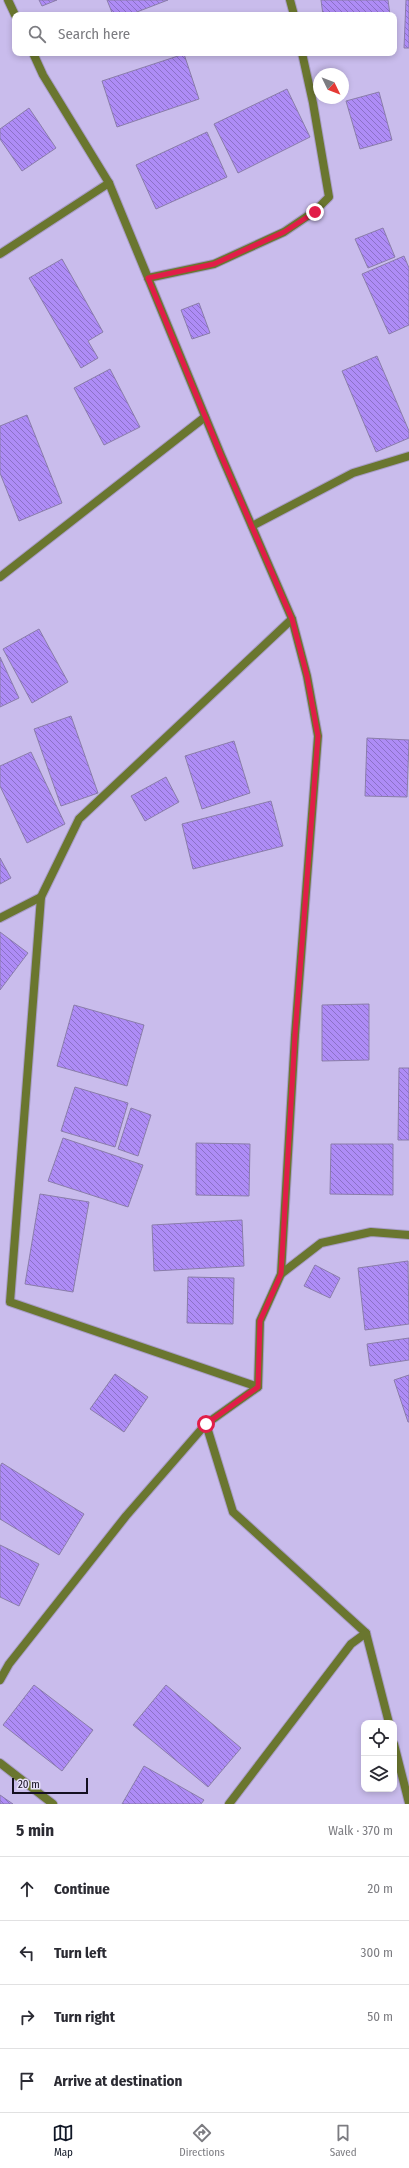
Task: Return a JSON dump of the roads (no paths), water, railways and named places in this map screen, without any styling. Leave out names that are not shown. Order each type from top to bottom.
[{"type":"street","points":[[8,0],[14,12]]},
{"type":"street","points":[[290,0],[293,12]]},
{"type":"street","points":[[34,56],[43,75],[109,183],[205,417],[292,619],[307,676],[318,736],[295,1035],[281,1274],[260,1321],[258,1387]]},
{"type":"street","points":[[148,278],[214,264],[284,232],[315,212],[329,197],[313,103],[303,56]]},
{"type":"street","points":[[0,254],[109,183]]},
{"type":"street","points":[[0,577],[205,417]]},
{"type":"street","points":[[252,526],[353,473],[409,456]]},
{"type":"street","points":[[258,1387],[10,1302],[41,897],[79,819],[292,619]]},
{"type":"street","points":[[0,918],[41,897]]},
{"type":"street","points":[[281,1274],[321,1243],[371,1232],[409,1235]]},
{"type":"street","points":[[0,1680],[9,1664],[126,1516],[206,1424],[258,1387]]},
{"type":"street","points":[[206,1424],[233,1512],[366,1633],[388,1720]]},
{"type":"street","points":[[229,1804],[351,1644],[366,1633]]},
{"type":"street","points":[[397,1756],[409,1803]]},
{"type":"street","points":[[0,1763],[53,1804]]}]
